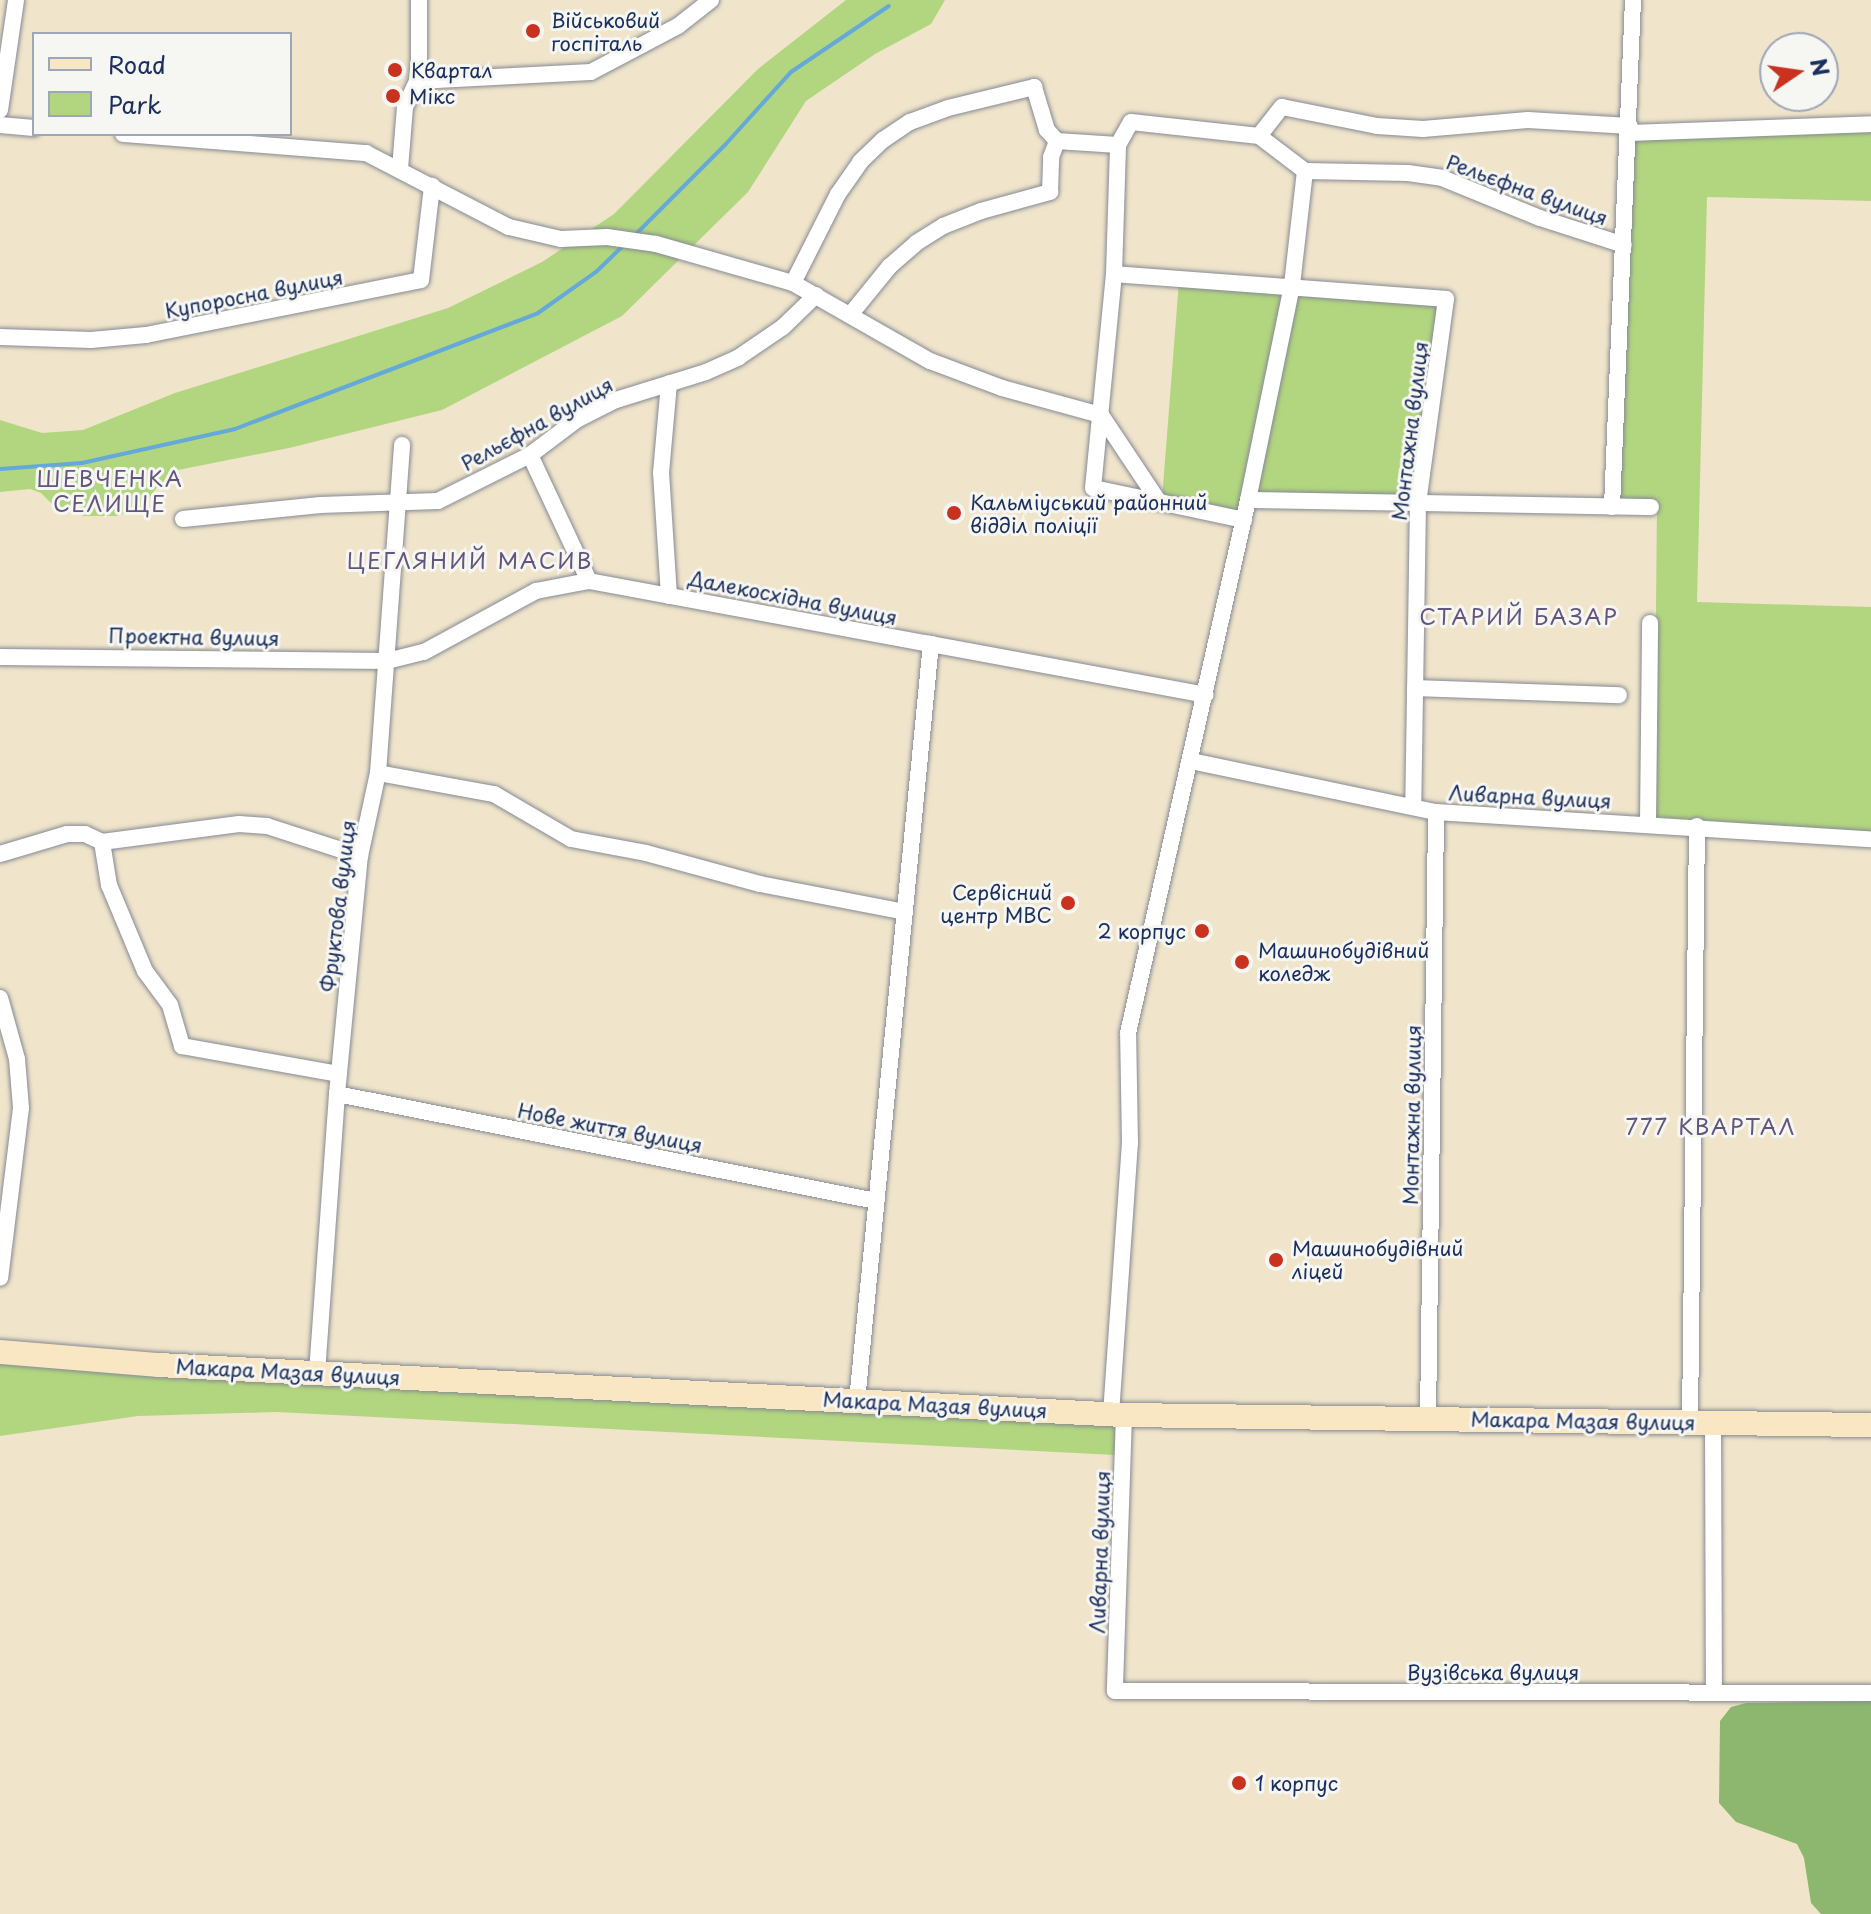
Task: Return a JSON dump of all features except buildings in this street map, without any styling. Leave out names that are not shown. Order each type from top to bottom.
[{"type":"main road","name":"Макара Мазая вулиця","points":[[0,1352],[317,1373],[1118,1414],[1871,1425]]},
{"type":"street","points":[[0,110],[16,0]]},
{"type":"street","points":[[400,169],[405,107],[417,81],[419,0]]},
{"type":"street","points":[[417,81],[591,72],[678,26],[711,0]]},
{"type":"street","points":[[1612,507],[1633,0]]},
{"type":"street","points":[[793,283],[838,194],[860,162],[883,140],[910,122],[948,108],[1034,87],[1040,115],[1057,141],[1118,145]]},
{"type":"street","name":"Рельєфна вулиця","points":[[1259,136],[1282,107],[1377,126],[1423,129],[1528,120],[1630,130],[1871,124]]},
{"type":"street","points":[[1244,520],[1093,488],[1114,274],[1118,145],[1131,122],[1259,136],[1305,171]]},
{"type":"street","points":[[0,125],[32,128]]},
{"type":"street","points":[[150,136],[354,151],[378,157],[509,227],[533,235],[561,239],[607,237],[656,244],[793,283],[930,361],[1002,388],[1101,415],[1159,502]]},
{"type":"street","points":[[850,315],[890,266],[916,243],[943,226],[981,211],[1050,192],[1051,157],[1057,141]]},
{"type":"street","name":"Рельєфна вулиця","points":[[1305,171],[1408,173],[1442,178],[1540,218],[1624,245]]},
{"type":"street","name":"Ливарна вулиця","points":[[1115,1691],[1118,1414],[1130,1143],[1128,1033],[1169,838],[1191,761],[1244,520],[1292,285],[1305,171]]},
{"type":"street","name":"Купоросна вулиця","points":[[0,337],[91,340],[146,335],[421,280],[432,186]]},
{"type":"street","points":[[1114,274],[1292,285]]},
{"type":"street","name":"Монтажна вулиця","points":[[1292,285],[1446,299],[1418,503],[1413,807]]},
{"type":"street","name":"Рельєфна вулиця","points":[[183,519],[320,505],[438,501],[530,455],[591,413],[616,400],[739,357],[783,327],[816,295]]},
{"type":"street","points":[[669,383],[661,473],[669,596]]},
{"type":"street","name":"Фруктова вулиця","points":[[317,1373],[337,1094],[360,856],[378,773],[395,504],[402,445]]},
{"type":"street","points":[[530,455],[589,581]]},
{"type":"street","points":[[1248,500],[1651,507]]},
{"type":"street","name":"Далекосхідна вулиця","points":[[387,661],[424,652],[536,591],[564,583],[589,581],[1206,695]]},
{"type":"street","points":[[1648,823],[1650,623]]},
{"type":"street","points":[[857,1401],[931,644]]},
{"type":"street","name":"Проектна вулиця","points":[[0,657],[387,661]]},
{"type":"street","points":[[1415,688],[1619,695]]},
{"type":"street","name":"Ливарна вулиця","points":[[1191,761],[1436,812],[1871,839]]},
{"type":"street","points":[[378,773],[494,794],[571,839],[646,853],[760,884],[905,912]]},
{"type":"street","name":"Монтажна вулиця","points":[[1428,1419],[1436,812]]},
{"type":"street","points":[[0,854],[67,834],[85,834],[102,842],[239,824],[267,826],[360,856]]},
{"type":"street","points":[[1697,826],[1701,1422],[1714,1693]]},
{"type":"street","points":[[102,842],[109,885],[145,971],[170,1005],[182,1046],[339,1074]]},
{"type":"street","points":[[0,998],[17,1059],[21,1108],[0,1278]]},
{"type":"street","name":"Нове життя вулиця","points":[[337,1094],[876,1201]]},
{"type":"street","name":"Вузівська вулиця","points":[[1115,1691],[1871,1693]]},
{"type":"green space","points":[[846,0],[945,0],[931,24],[875,54],[806,101],[748,192],[622,316],[442,410],[289,448],[178,470],[158,486],[142,507],[116,516],[84,516],[55,507],[41,493],[30,489],[0,492],[0,420],[42,433],[83,430],[175,393],[448,308],[542,262],[614,214],[758,69]]},
{"type":"green space","points":[[1871,132],[1871,201],[1707,197],[1697,602],[1871,607],[1871,832],[1654,817],[1657,503],[1617,501],[1635,139]]},
{"type":"green space","points":[[1179,281],[1288,288],[1241,516],[1162,499]]},
{"type":"green space","points":[[1294,288],[1443,302],[1416,500],[1252,498]]},
{"type":"green space","points":[[0,1356],[1116,1418],[1115,1455],[277,1412],[138,1416],[0,1436]]},
{"type":"green space","points":[[1871,1701],[1871,1914],[1821,1914],[1811,1903],[1804,1858],[1797,1844],[1736,1822],[1719,1803],[1720,1721],[1731,1707],[1746,1703]]},
{"type":"waterway","points":[[634,236],[725,145],[791,72],[889,6]]},
{"type":"waterway","points":[[0,469],[82,463],[235,429],[538,313],[597,271],[624,245]]},
{"type":"place","name":"Військовий госпіталь","points":[[533,31]]},
{"type":"place","name":"Квартал","points":[[395,70]]},
{"type":"place","name":"Мікс","points":[[393,96]]},
{"type":"place","name":"Кальміуський районний відділ поліції","points":[[954,513]]},
{"type":"place","name":"Сервісний центр МВС","points":[[1068,903]]},
{"type":"place","name":"2 корпус","points":[[1202,931]]},
{"type":"place","name":"Машинобудівний коледж","points":[[1242,962]]},
{"type":"place","name":"Машинобудівний ліцей","points":[[1276,1260]]},
{"type":"place","name":"1 корпус","points":[[1239,1783]]},
{"type":"district","name":"ШЕВЧЕНКА СЕЛИЩЕ","points":[[110,490]]},
{"type":"district","name":"ЦЕГЛЯНИЙ МАСИВ","points":[[470,560]]},
{"type":"district","name":"СТАРИЙ БАЗАР","points":[[1519,616]]},
{"type":"district","name":"777 КВАРТАЛ","points":[[1711,1126]]}]
